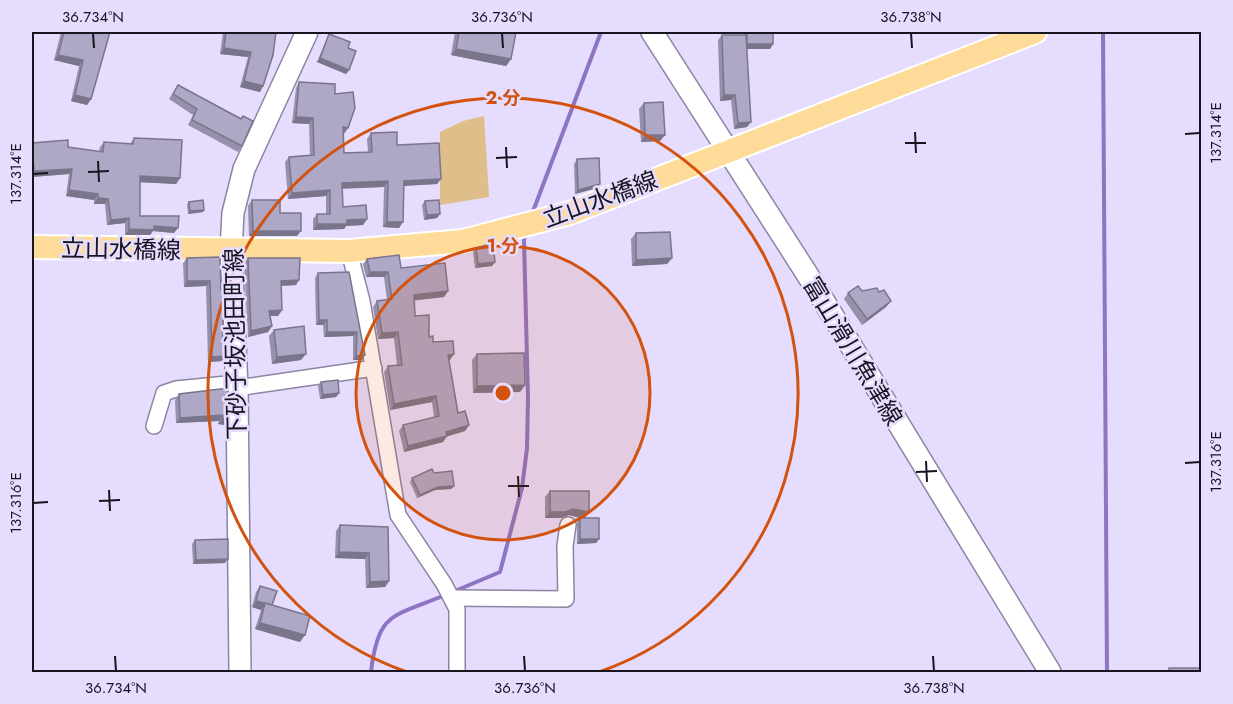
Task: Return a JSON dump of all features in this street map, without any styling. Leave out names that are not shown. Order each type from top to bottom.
[{"type":"main road","name":"下砂子坂池田町線","points":[[240,672],[237,386],[231,250],[233,213],[244,168],[307,32]]},
{"type":"main road","name":"富山滑川魚津線","points":[[652,32],[729,151],[1050,672]]},
{"type":"main road","name":"立山水橋線","points":[[32,247],[349,251],[463,241],[570,213],[1035,32]]},
{"type":"street","points":[[349,251],[362,301],[398,515],[457,609],[457,672]]},
{"type":"street","points":[[154,426],[164,393],[176,389],[237,386],[374,368]]},
{"type":"street","points":[[452,598],[566,599],[565,546],[568,525]]},
{"type":"shaded area","points":[[484,116],[489,197],[440,205],[440,132],[463,121]]},
{"type":"building","points":[[64,32],[110,32],[91,99],[75,95],[83,60],[58,55]]},
{"type":"building","points":[[226,32],[276,32],[273,55],[263,86],[244,81],[251,52],[224,48]]},
{"type":"building","points":[[459,32],[516,32],[511,59],[456,49]]},
{"type":"building","points":[[747,32],[773,32],[773,44],[747,44]]},
{"type":"building","points":[[329,34],[350,42],[348,48],[356,51],[349,70],[320,58]]},
{"type":"building","points":[[722,35],[746,35],[751,122],[738,123],[735,95],[724,95]]},
{"type":"building","points":[[299,82],[335,84],[335,94],[353,92],[355,108],[348,128],[343,127],[344,153],[372,152],[371,133],[397,132],[397,145],[439,143],[441,179],[404,181],[403,222],[387,222],[388,181],[342,183],[343,207],[366,205],[367,219],[347,220],[347,224],[317,224],[317,214],[330,214],[330,190],[292,193],[289,157],[314,155],[313,118],[296,117]]},
{"type":"building","points":[[178,85],[241,119],[243,116],[253,121],[242,146],[192,120],[197,109],[173,94]]},
{"type":"building","points":[[663,102],[665,135],[645,135],[644,103]]},
{"type":"building","points":[[134,138],[182,140],[180,178],[140,176],[140,216],[179,216],[178,228],[154,226],[154,230],[129,229],[129,218],[111,220],[108,199],[98,198],[98,194],[69,190],[72,169],[34,171],[32,143],[68,140],[68,147],[103,152],[104,142],[133,144]]},
{"type":"building","points":[[599,158],[600,184],[578,190],[577,159]]},
{"type":"building","points":[[203,200],[204,210],[190,211],[189,202]]},
{"type":"building","points":[[252,200],[280,200],[280,213],[301,213],[301,231],[253,231]]},
{"type":"building","points":[[439,200],[440,214],[427,215],[425,201]]},
{"type":"building","points":[[670,232],[672,258],[636,260],[636,233]]},
{"type":"building","points":[[493,243],[495,262],[478,264],[476,248]]},
{"type":"building","points":[[399,255],[401,268],[445,263],[448,291],[414,295],[415,316],[429,315],[429,337],[433,336],[433,342],[453,341],[454,354],[448,355],[458,413],[465,411],[469,425],[446,432],[447,436],[408,446],[403,425],[439,416],[436,396],[394,404],[388,366],[402,365],[398,332],[382,333],[377,301],[392,299],[388,272],[370,272],[367,259]]},
{"type":"building","points":[[220,257],[223,337],[226,337],[227,356],[212,357],[210,281],[187,281],[187,258]]},
{"type":"building","points":[[248,258],[300,258],[299,280],[281,281],[282,310],[269,311],[272,326],[251,331]]},
{"type":"building","points":[[349,272],[365,355],[356,356],[357,332],[327,332],[327,320],[319,320],[318,273]]},
{"type":"building","points":[[858,286],[862,291],[877,288],[879,292],[884,290],[891,301],[867,319],[848,293]]},
{"type":"building","points":[[304,326],[306,354],[277,357],[274,330]]},
{"type":"building","points":[[524,353],[525,385],[477,386],[477,354]]},
{"type":"building","points":[[338,380],[339,393],[323,395],[321,382]]},
{"type":"building","points":[[228,388],[229,419],[222,419],[223,415],[180,418],[179,394]]},
{"type":"building","points":[[432,469],[434,473],[452,471],[454,486],[438,487],[420,495],[412,478]]},
{"type":"building","points":[[550,491],[589,491],[589,512],[573,509],[565,512],[550,512]]},
{"type":"building","points":[[580,518],[599,518],[599,539],[580,539]]},
{"type":"building","points":[[340,525],[388,527],[389,581],[370,582],[369,553],[339,552]]},
{"type":"building","points":[[228,539],[228,559],[196,560],[195,540]]},
{"type":"building","points":[[260,586],[277,591],[272,605],[256,601]]},
{"type":"building","points":[[265,603],[310,616],[305,635],[260,623]]},
{"type":"building","points":[[1169,668],[1202,668],[1202,672],[1169,672]]},
{"type":"waterway","points":[[532,214],[601,32]]},
{"type":"waterway","points":[[1103,32],[1107,672]]},
{"type":"waterway","points":[[455,591],[500,572],[522,488],[527,448],[528,398],[524,240],[526,233]]},
{"type":"waterway","points":[[371,672],[378,637],[391,619],[445,595]]}]
